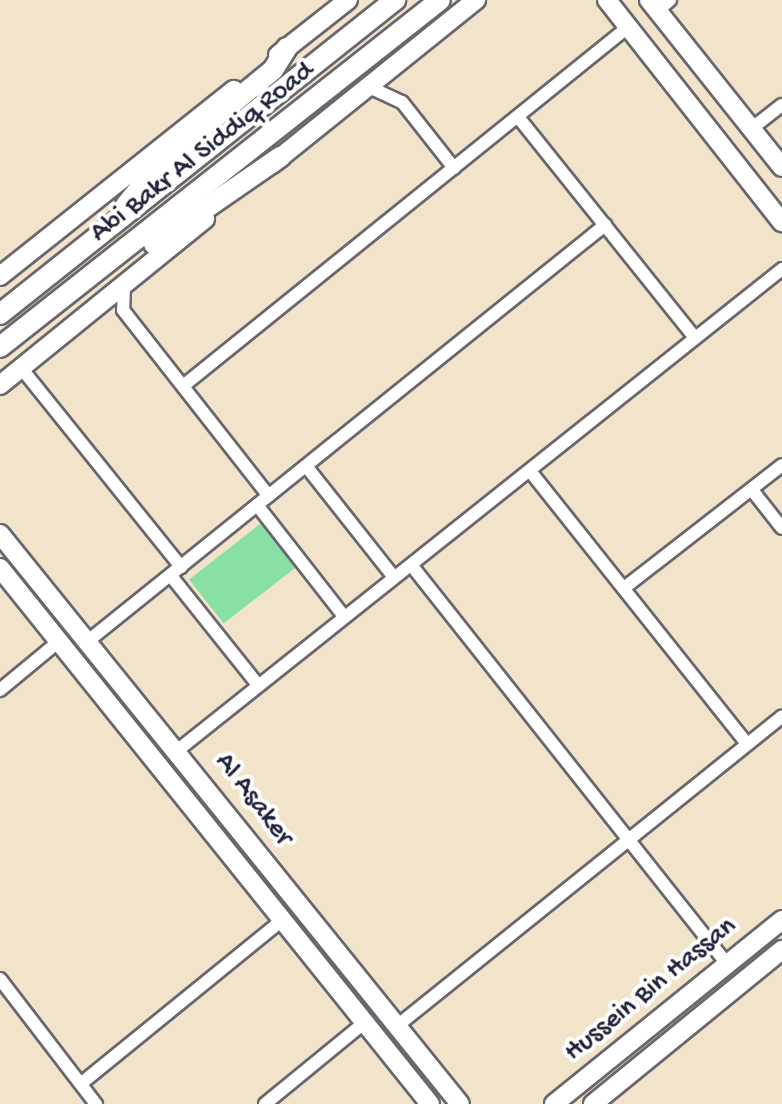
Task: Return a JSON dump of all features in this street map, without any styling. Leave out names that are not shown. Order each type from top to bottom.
[{"type":"main road","name":"Abi Bakr Al Siddiq Road","points":[[0,314],[395,0]]},
{"type":"main road","name":"Abi Bakr Al Siddiq Road","points":[[0,348],[440,0]]},
{"type":"main road","points":[[118,220],[151,172],[273,70],[288,48]]},
{"type":"main road","points":[[60,301],[87,294],[226,190],[280,157]]},
{"type":"street","points":[[0,276],[348,0]]},
{"type":"street","points":[[0,386],[476,0]]},
{"type":"street","points":[[610,2],[782,222]]},
{"type":"street","points":[[659,4],[782,167]]},
{"type":"street","points":[[184,386],[628,27]]},
{"type":"street","points":[[368,86],[402,102],[454,168]]},
{"type":"street","points":[[752,129],[782,105]]},
{"type":"street","points":[[518,117],[696,338]]},
{"type":"street","points":[[88,641],[605,225]]},
{"type":"street","points":[[178,750],[392,575],[412,566],[782,269]]},
{"type":"street","points":[[124,286],[123,310],[269,496]]},
{"type":"street","points":[[96,308],[123,310]]},
{"type":"street","points":[[22,369],[258,685]]},
{"type":"street","points":[[306,466],[392,575]]},
{"type":"street","points":[[624,588],[782,466]]},
{"type":"street","points":[[530,471],[746,743]]},
{"type":"street","points":[[752,490],[782,528]]},
{"type":"street","points":[[257,505],[344,614]]},
{"type":"street","name":"Al Asaker","points":[[0,534],[460,1104]]},
{"type":"street","points":[[412,566],[728,964]]},
{"type":"street","name":"Al Asaker","points":[[0,568],[430,1104]]},
{"type":"street","points":[[0,690],[58,642]]},
{"type":"street","points":[[111,708],[129,692]]},
{"type":"street","points":[[397,1026],[782,716]]},
{"type":"street","points":[[84,1082],[282,920]]},
{"type":"street","name":"Hussein Bin Hassan","points":[[554,1104],[782,920]]},
{"type":"street","name":"Hussein Bin Hassan","points":[[601,1101],[782,950]]},
{"type":"street","points":[[0,979],[84,1082],[89,1101]]},
{"type":"street","points":[[264,1104],[364,1023]]},
{"type":"green space","points":[[264,521],[298,565],[224,624],[189,579]]}]
